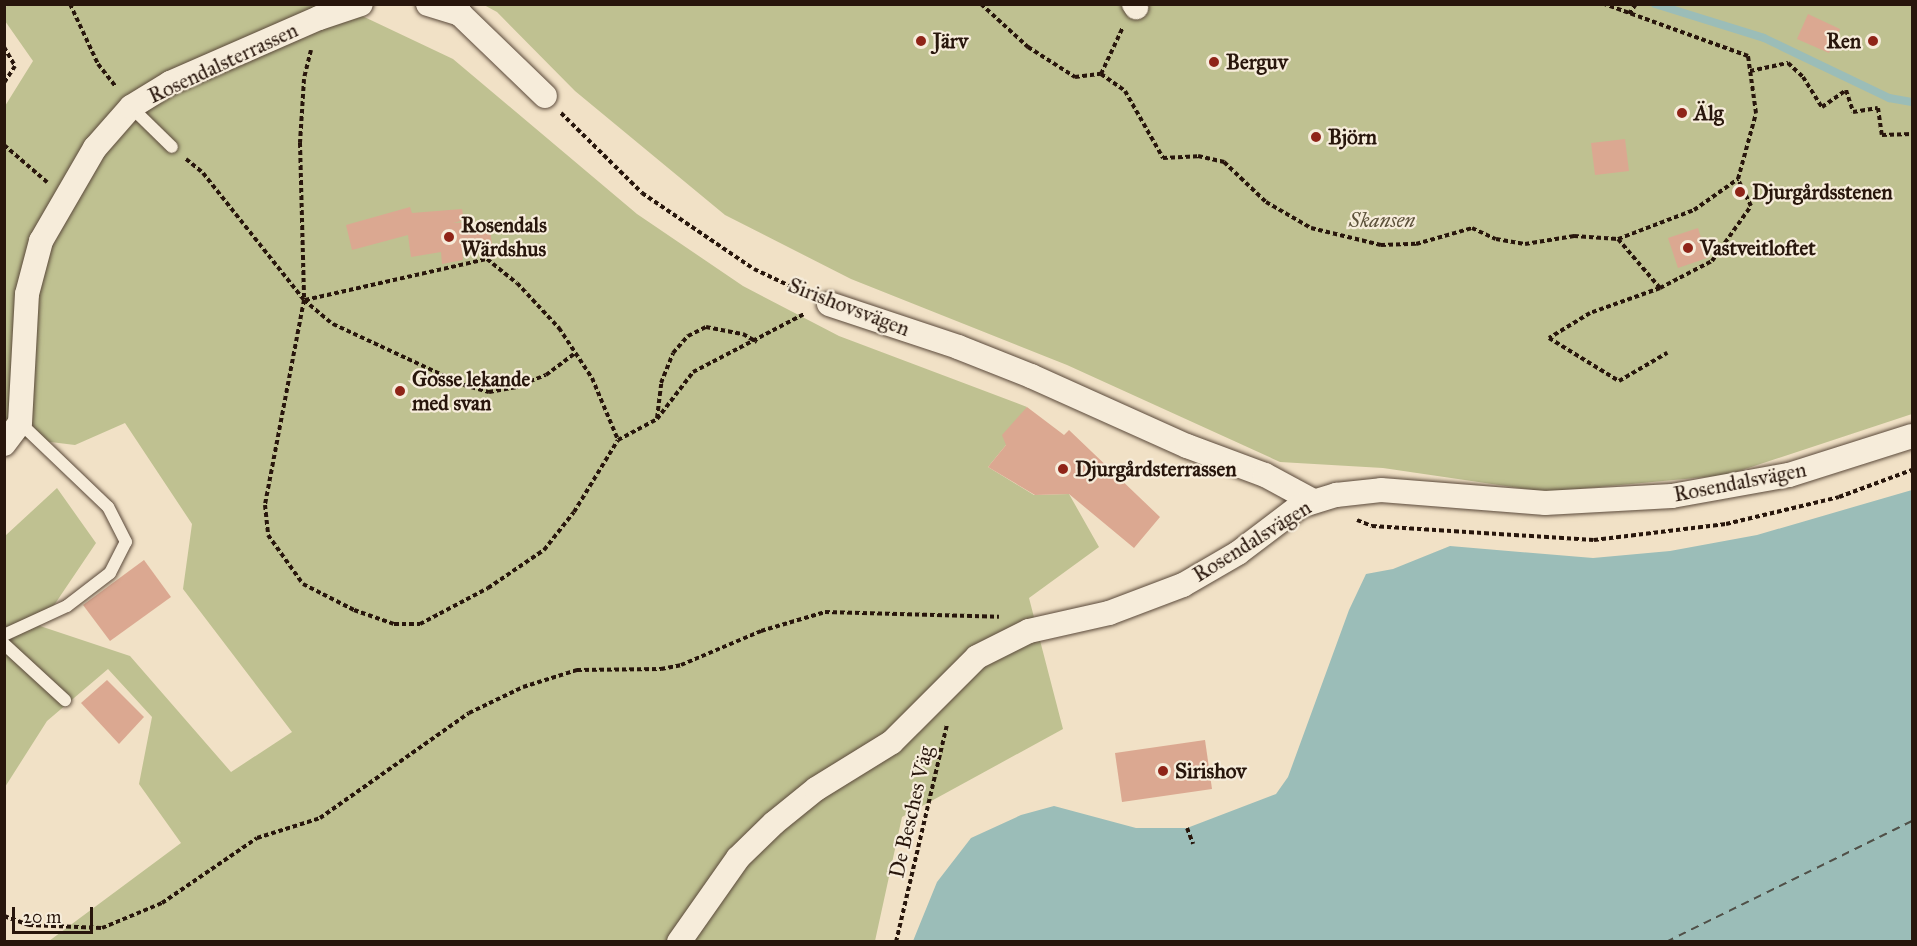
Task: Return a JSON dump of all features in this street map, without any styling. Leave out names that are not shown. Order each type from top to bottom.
[{"type":"street","name":"Rosendalsterrassen","points":[[20,423],[27,294],[40,241],[95,148],[131,107],[170,83],[319,18],[362,4]]},
{"type":"street","points":[[428,4],[458,9],[545,96]]},
{"type":"street","name":"Sirishovsvägen","points":[[829,304],[1031,376],[1187,446],[1265,476],[1313,501]]},
{"type":"street","points":[[4,444],[20,423]]},
{"type":"street","name":"Rosendalsvägen","points":[[679,942],[738,858],[774,823],[816,789],[892,742],[977,657],[1019,635],[1109,613],[1183,585],[1238,553],[1279,519],[1313,501],[1381,490],[1545,503],[1672,496],[1789,475],[1912,436]]},
{"type":"lane","points":[[131,107],[172,147]]},
{"type":"lane","points":[[4,635],[76,599],[110,573],[126,542],[108,507],[20,423]]},
{"type":"lane","points":[[4,644],[65,700]]},
{"type":"path","points":[[70,4],[98,64],[131,107]]},
{"type":"path","points":[[981,4],[1028,46],[1075,77],[1101,74],[1125,91],[1163,158],[1198,156],[1224,162],[1266,202],[1311,228],[1382,245],[1416,244],[1472,228],[1496,239],[1525,244],[1574,236],[1618,239],[1694,210],[1738,179],[1756,113],[1748,56],[1604,4]]},
{"type":"path","points":[[1101,74],[1135,6]]},
{"type":"path","points":[[1629,14],[1635,6]]},
{"type":"path","points":[[319,18],[304,80],[300,143],[304,300],[265,505],[268,535],[303,584],[354,610],[394,624],[420,624],[488,588],[544,550],[574,512],[618,440],[657,419],[693,372],[757,342],[785,321],[829,304]]},
{"type":"path","points":[[4,47],[15,66],[4,83]]},
{"type":"path","points":[[1750,70],[1788,63],[1803,77],[1822,107],[1846,90],[1853,112],[1878,108],[1882,135],[1912,134]]},
{"type":"path","name":"Sirishovsvägen","points":[[545,96],[642,192],[699,234],[754,269],[829,304]]},
{"type":"path","points":[[4,145],[66,199]]},
{"type":"path","points":[[172,147],[203,173],[304,300],[333,324],[464,385],[489,392],[516,387],[546,375],[575,353]]},
{"type":"path","points":[[1667,353],[1619,381],[1549,338],[1590,313],[1660,288],[1712,261],[1751,206],[1738,179]]},
{"type":"path","points":[[1618,239],[1660,288]]},
{"type":"path","points":[[304,300],[487,259],[545,313],[575,353],[592,378],[618,440]]},
{"type":"path","points":[[657,419],[661,383],[673,353],[688,336],[706,327],[743,334],[757,342]]},
{"type":"path","points":[[1352,518],[1372,526],[1594,540],[1726,524],[1839,497],[1912,470]]},
{"type":"path","points":[[4,916],[29,925],[102,928],[162,903],[257,838],[320,818],[469,713],[523,687],[577,670],[641,670],[681,665],[760,631],[825,612],[986,615],[1000,617],[1019,635]]},
{"type":"path","name":"De Besches Väg","points":[[896,942],[950,715],[946,688]]},
{"type":"path","points":[[1187,828],[1194,844]]},
{"type":"green space","points":[[9,5],[339,5],[453,59],[637,214],[743,286],[839,336],[1027,407],[1006,445],[988,467],[1034,495],[1069,494],[1099,547],[1029,598],[1063,729],[902,817],[875,941],[49,941],[181,843],[139,784],[152,717],[108,669],[47,721],[5,787],[5,536],[57,488],[96,543],[40,626],[130,656],[231,772],[292,732],[183,589],[192,524],[125,423],[75,445],[18,438],[5,443],[5,106],[33,61],[5,21],[5,7]]},
{"type":"green space","name":"Skansen","points":[[484,5],[1912,5],[1912,414],[1727,475],[1546,492],[1383,468],[1280,462],[1067,365],[851,279],[725,215],[575,91],[497,12]]},
{"type":"water","points":[[1912,490],[1912,941],[913,941],[937,882],[971,838],[1021,815],[1054,806],[1136,828],[1187,828],[1276,794],[1288,777],[1349,610],[1366,574],[1393,569],[1450,546],[1593,558],[1670,551],[1757,535]]},
{"type":"building","points":[[1808,14],[1840,29],[1829,53],[1797,39]]},
{"type":"building","points":[[1625,139],[1629,171],[1595,175],[1591,143]]},
{"type":"building","name":"Rosendals Wärdshus","points":[[410,207],[412,213],[462,209],[464,220],[453,223],[489,221],[492,245],[462,246],[463,260],[442,264],[441,252],[411,257],[408,235],[352,250],[346,225]]},
{"type":"building","name":"Vastveitloftet","points":[[1698,228],[1707,258],[1678,268],[1668,238]]},
{"type":"building","points":[[1027,407],[1064,435],[1069,430],[1160,517],[1134,548],[1069,494],[1035,495],[988,467],[1006,445],[1002,435]]},
{"type":"building","points":[[144,560],[171,597],[110,641],[83,605]]},
{"type":"building","points":[[107,680],[144,717],[119,744],[81,703]]},
{"type":"building","name":"Sirishov","points":[[1205,740],[1212,789],[1122,802],[1115,753]]},
{"type":"waterway","points":[[1655,4],[1764,38],[1889,98],[1912,102]]},
{"type":"ferry route","points":[[1666,942],[1912,821]]},
{"type":"place","name":"Järv","points":[[921,41]]},
{"type":"place","name":"Ren","points":[[1873,41]]},
{"type":"place","name":"Berguv","points":[[1214,62]]},
{"type":"place","name":"Älg","points":[[1682,113]]},
{"type":"place","name":"Björn","points":[[1316,137]]},
{"type":"place","name":"Djurgårdsstenen","points":[[1740,192]]},
{"type":"place","name":"Rosendals Wärdshus","points":[[449,237]]},
{"type":"place","name":"Vastveitloftet","points":[[1688,248]]},
{"type":"place","name":"Gosse lekande med svan","points":[[400,391]]},
{"type":"place","name":"Djurgårdsterrassen","points":[[1063,469]]},
{"type":"place","name":"Sirishov","points":[[1163,771]]}]
